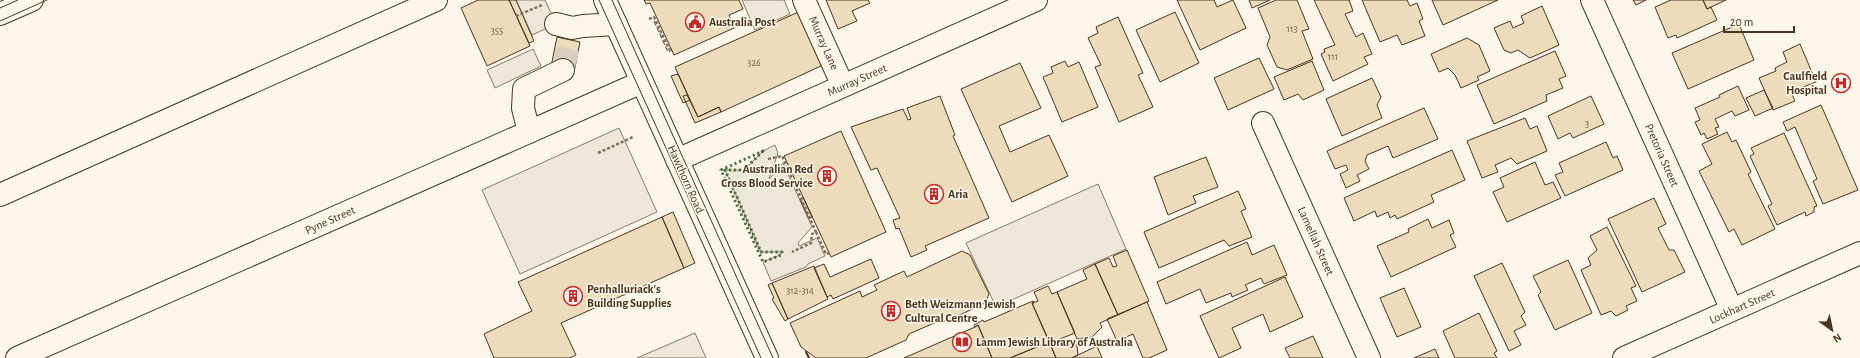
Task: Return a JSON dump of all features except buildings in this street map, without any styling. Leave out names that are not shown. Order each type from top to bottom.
[{"type":"street","points":[[0,14],[32,0]]},
{"type":"street","points":[[0,195],[436,0]]},
{"type":"street","name":"Hawthorn Road","points":[[605,0],[767,358]]},
{"type":"street","name":"Murray Lane","points":[[804,0],[843,86]]},
{"type":"street","name":"Murray Street","points":[[677,160],[1036,0]]},
{"type":"street","name":"Pretoria Street","points":[[1592,0],[1732,310]]},
{"type":"street","points":[[566,30],[583,26],[616,24]]},
{"type":"street","points":[[529,132],[523,108],[524,89],[563,70]]},
{"type":"street","name":"Pyne Street","points":[[18,358],[642,82]]},
{"type":"street","name":"Lamellah Street","points":[[1263,123],[1369,358]]},
{"type":"street","name":"Lockhart Street","points":[[1624,358],[1860,253]]},
{"type":"path","points":[[516,16],[546,3]]},
{"type":"path","points":[[649,19],[654,17],[669,48],[671,48]]},
{"type":"path","points":[[598,153],[633,137]]},
{"type":"path","points":[[768,159],[782,156],[826,254],[829,253]]},
{"type":"path","points":[[792,252],[811,243],[812,234],[816,232]]},
{"type":"shaded area","points":[[516,0],[545,0],[556,24],[532,35]]},
{"type":"shaded area","points":[[742,0],[784,0],[790,14],[755,30]]},
{"type":"shaded area","points":[[533,49],[541,66],[495,88],[487,70]]},
{"type":"shaded area","points":[[619,128],[657,212],[520,274],[482,190]]},
{"type":"shaded area","points":[[775,145],[778,153],[769,179],[783,163],[812,227],[798,243],[799,246],[817,238],[825,256],[808,264],[806,267],[771,281],[763,262],[780,255],[782,252],[761,252],[725,170],[744,170],[763,151]]},
{"type":"shaded area","points":[[1098,184],[1126,249],[996,307],[966,243]]},
{"type":"shaded area","points":[[695,333],[706,358],[637,358]]},
{"type":"tunnel","points":[[563,70],[571,38]]},
{"type":"tram line","points":[[0,8],[18,0]]},
{"type":"tram line","points":[[0,21],[47,0]]},
{"type":"tram line","points":[[599,0],[761,358]]},
{"type":"tram line","points":[[612,0],[773,358]]},
{"type":"hedge","points":[[763,151],[744,170],[725,170],[761,252],[782,252],[781,255],[763,262],[721,170],[763,151]]},
{"type":"fence","points":[[654,21],[668,52],[672,50]]},
{"type":"wall","points":[[806,352],[809,358]]},
{"type":"place","name":"Australia Post","points":[[695,22]]},
{"type":"place","name":"Caulfield Hospital","points":[[1841,83]]},
{"type":"place","name":"Australian Red Cross Blood Service","points":[[827,176]]},
{"type":"place","name":"Aria","points":[[934,194]]},
{"type":"place","name":"Penhalluriack's Building Supplies","points":[[573,296]]},
{"type":"place","name":"Beth Weizmann Jewish Cultural Centre","points":[[891,311]]},
{"type":"place","name":"Lamm Jewish Library of Australia","points":[[962,342]]}]
